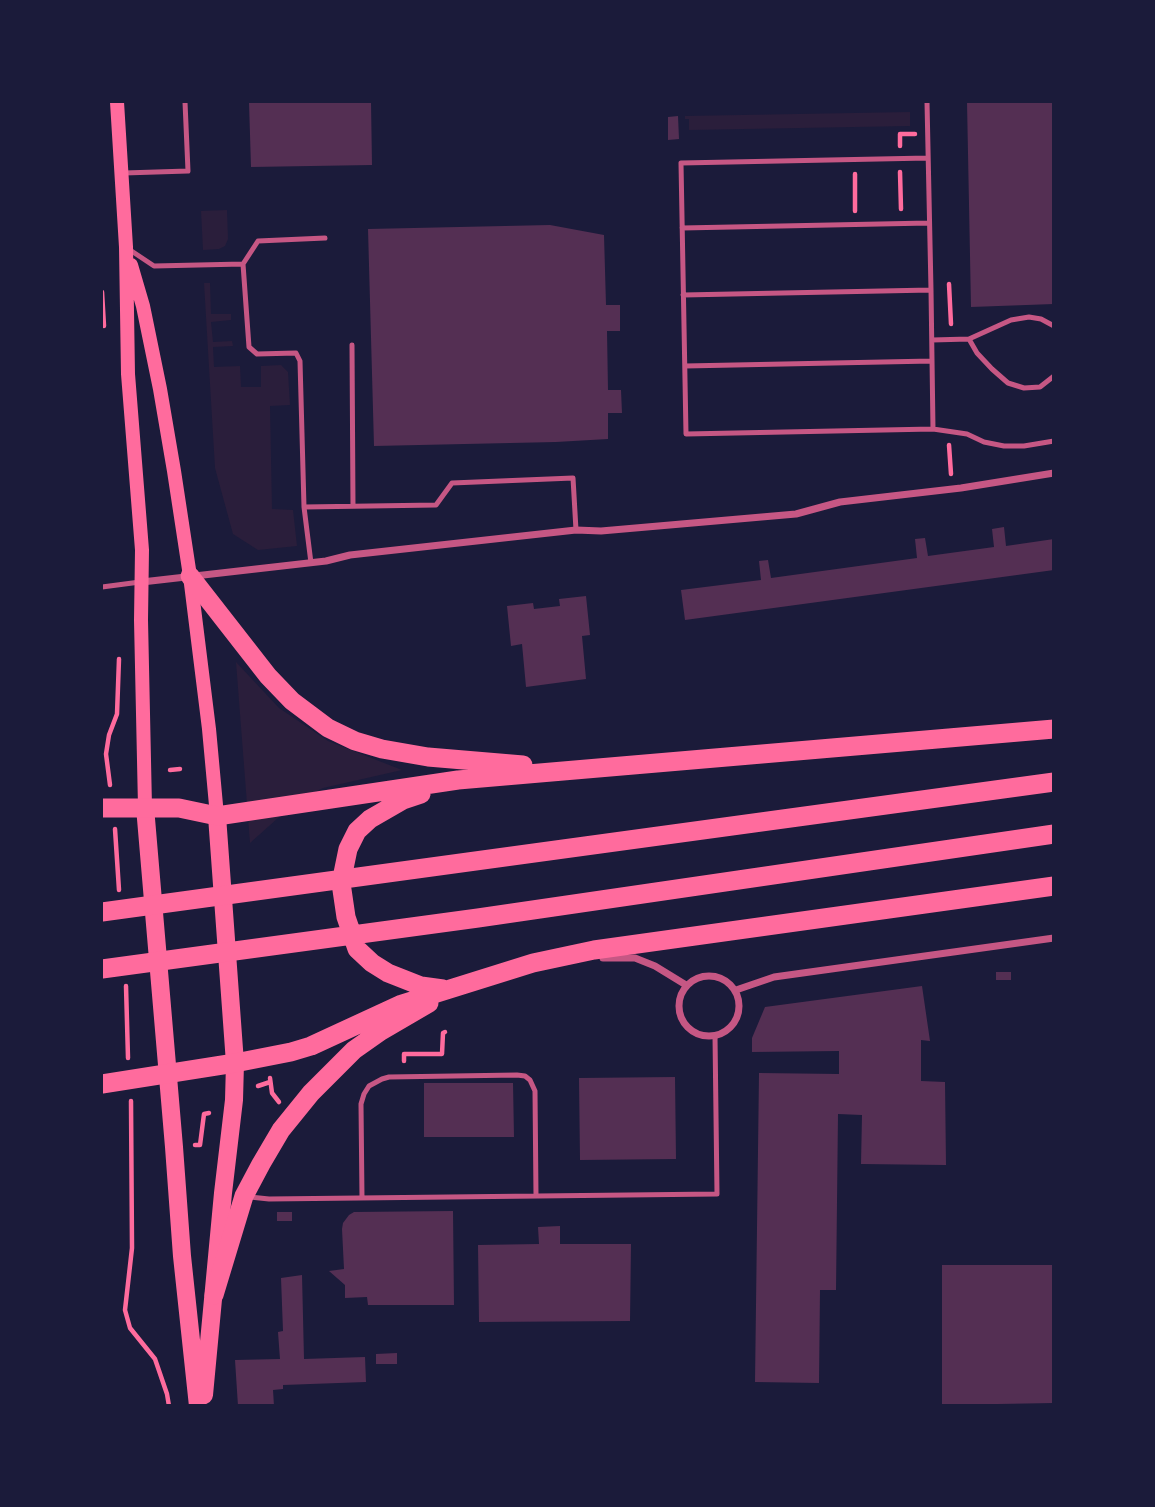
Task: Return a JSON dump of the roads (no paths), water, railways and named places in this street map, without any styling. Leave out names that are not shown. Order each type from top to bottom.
[{"type":"highway","points":[[190,576],[268,676],[292,701],[328,728],[382,749],[428,757],[583,769]]},
{"type":"highway","points":[[107,808],[179,808],[217,816],[458,780],[1054,729]]},
{"type":"highway","points":[[451,989],[421,986],[388,973],[357,949],[346,917],[341,883],[348,849],[357,831],[370,818],[403,800],[458,780]]},
{"type":"highway","points":[[102,912],[1054,782]]},
{"type":"highway","points":[[102,969],[478,918],[1054,834]]},
{"type":"highway","points":[[102,1084],[291,1052],[311,1046],[402,1004],[533,963],[594,950],[1054,886]]},
{"type":"highway","points":[[214,1295],[244,1196],[267,1152],[293,1114],[354,1050],[451,989]]},
{"type":"main road","points":[[117,102],[126,247],[128,374],[142,550],[145,807],[182,1256],[201,1405]]},
{"type":"main road","points":[[126,247],[143,306],[160,389],[190,576],[209,729],[235,1063],[234,1100],[201,1405]]},
{"type":"street","points":[[141,582],[576,530],[601,531],[796,514],[840,502],[961,488],[1054,473]]},
{"type":"street","points":[[736,990],[774,977],[1054,938]]},
{"type":"street","points":[[533,963],[607,957],[635,958],[655,966],[686,985]]},
{"type":"street","points":[[712,975],[726,979],[736,990],[740,1009],[732,1026],[724,1032],[715,1036],[704,1036],[685,1025],[679,1005],[686,985],[698,977],[712,975]]},
{"type":"lane","points":[[121,173],[188,171],[185,102]]},
{"type":"lane","points":[[927,102],[933,429]]},
{"type":"lane","points":[[928,158],[681,163],[686,434],[933,429],[967,434],[984,442],[1004,446],[1054,441]]},
{"type":"lane","points":[[682,228],[929,223]]},
{"type":"lane","points":[[311,563],[304,507],[300,360],[296,353],[257,354],[249,347],[243,264],[258,241],[325,238]]},
{"type":"lane","points":[[126,247],[154,266],[243,264]]},
{"type":"lane","points":[[683,295],[931,290]]},
{"type":"lane","points":[[932,340],[969,339],[1011,320],[1030,317],[1054,326]]},
{"type":"lane","points":[[969,339],[984,361],[1008,383],[1024,388],[1040,387],[1054,376]]},
{"type":"lane","points":[[352,345],[354,506]]},
{"type":"lane","points":[[685,366],[932,361]]},
{"type":"lane","points":[[304,507],[436,505],[453,483],[573,478],[576,530]]},
{"type":"lane","points":[[102,587],[141,582]]},
{"type":"lane","points":[[223,1193],[269,1199],[717,1195],[715,1036]]},
{"type":"lane","points":[[362,1198],[361,1104],[369,1086],[382,1079],[403,1077],[517,1075],[530,1080],[535,1091],[536,1196]]}]
